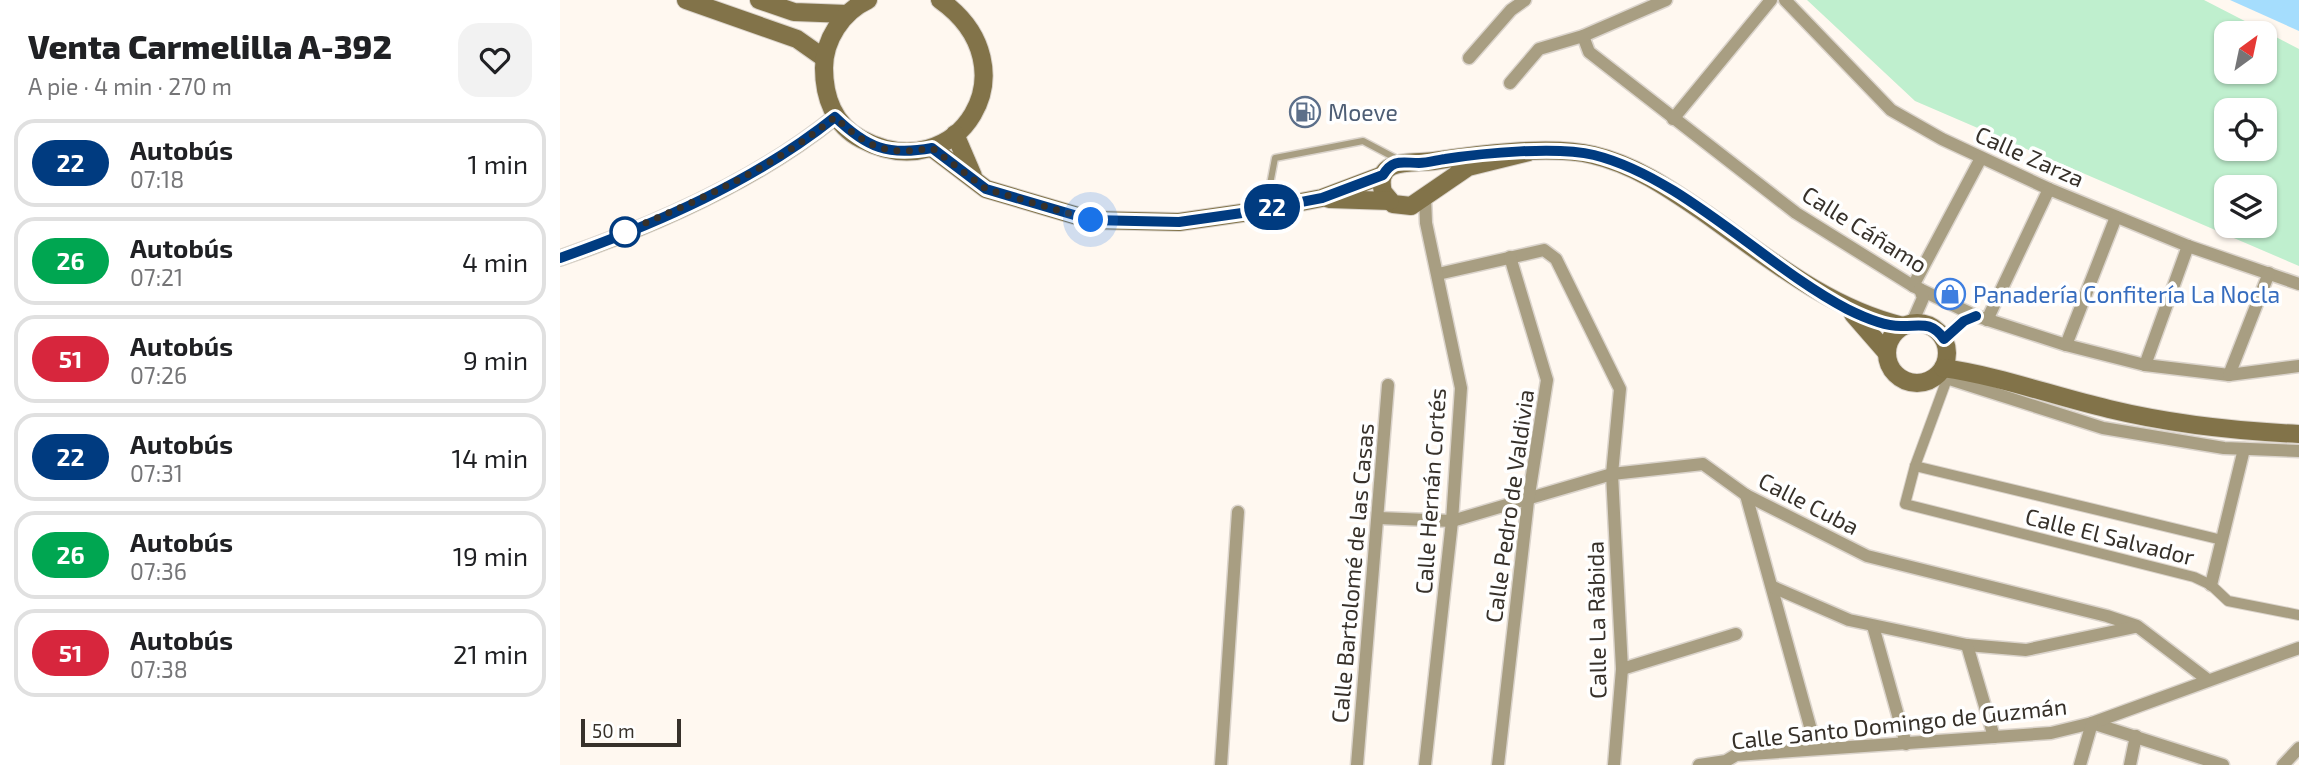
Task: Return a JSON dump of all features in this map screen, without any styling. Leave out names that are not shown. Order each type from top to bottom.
[{"type":"main road","points":[[686,0],[797,38],[824,58]]},
{"type":"main road","points":[[759,0],[793,12],[847,14]]},
{"type":"main road","points":[[868,0],[847,14],[831,36],[824,58],[824,84],[835,117],[855,136],[879,149],[905,153],[932,148],[956,134],[975,110],[984,86],[984,60],[976,35],[960,15],[940,0]]},
{"type":"main road","points":[[956,134],[974,178]]},
{"type":"main road","points":[[932,148],[986,189],[1091,220],[1179,222],[1249,212],[1322,198],[1383,175]]},
{"type":"main road","points":[[1322,198],[1390,201],[1408,207],[1468,167],[1529,152]]},
{"type":"main road","points":[[1390,201],[1382,186],[1383,175],[1387,168],[1409,162],[1529,152],[1592,155],[1653,177],[1791,274],[1848,309],[1872,332],[1887,353],[1893,371],[1908,382],[1926,382],[1942,374],[1984,374],[2109,410],[2227,431],[2299,434]]},
{"type":"main road","points":[[1409,162],[1427,176],[1426,194]]},
{"type":"main road","points":[[1848,309],[1908,325],[1931,326],[1945,344],[1984,374]]},
{"type":"main road","points":[[1887,353],[1895,333],[1908,325]]},
{"type":"main road","points":[[1942,374],[1945,344]]},
{"type":"street","points":[[1469,58],[1511,10],[1525,0]]},
{"type":"street","points":[[1510,83],[1539,49],[1583,36],[1666,0]]},
{"type":"street","points":[[1673,119],[1771,0]]},
{"type":"street","name":"Calle Zarza","points":[[1785,0],[1891,110],[1981,158],[2049,189],[2188,246],[2299,284]]},
{"type":"street","name":"Calle Cáñamo","points":[[1583,36],[1589,52],[1796,213],[1917,288],[1982,318],[2066,345],[2145,365],[2229,376],[2299,366]]},
{"type":"street","points":[[560,258],[730,185],[795,149],[835,117]]},
{"type":"street","points":[[1908,325],[1923,298],[1917,288],[1981,158]]},
{"type":"street","points":[[1945,344],[1964,321],[1982,318],[2049,189]]},
{"type":"street","name":"Calle Hernán Cortés","points":[[1425,765],[1452,521],[1461,388],[1426,223],[1426,194]]},
{"type":"street","points":[[1408,207],[1426,223]]},
{"type":"street","points":[[2066,345],[2116,217]]},
{"type":"street","points":[[2145,365],[2188,246]]},
{"type":"street","name":"Calle La Rábida","points":[[1438,275],[1544,250],[1556,259],[1620,389],[1612,474],[1622,669],[1614,765]]},
{"type":"street","name":"Calle Pedro de Valdivia","points":[[1498,765],[1528,501],[1547,380],[1510,257]]},
{"type":"street","points":[[2229,376],[2269,273]]},
{"type":"street","points":[[2222,540],[1915,466],[1942,374],[2104,428],[2244,449],[2299,451]]},
{"type":"street","name":"Calle Bartolomé de las Casas","points":[[1357,765],[1388,385]]},
{"type":"street","points":[[2211,585],[2244,449]]},
{"type":"street","name":"Calle Cuba","points":[[1378,518],[1452,521],[1528,501],[1612,474],[1703,464],[1746,495],[1867,556],[2107,616],[2137,626],[2208,680]]},
{"type":"street","name":"Calle El Salvador","points":[[1915,466],[1905,504],[2194,577],[2211,585],[2228,601],[2299,615]]},
{"type":"street","points":[[1746,495],[1816,748]]},
{"type":"street","points":[[1221,765],[1238,512]]},
{"type":"street","points":[[1773,587],[1849,620],[1968,645],[2026,650],[2137,626]]},
{"type":"street","points":[[1873,626],[1906,744]]},
{"type":"street","points":[[1622,669],[1736,634]]},
{"type":"street","points":[[1968,645],[1994,737]]},
{"type":"street","name":"Calle Santo Domingo de Guzmán","points":[[1699,765],[1727,763],[1736,755],[2051,733],[2092,723],[2299,648]]},
{"type":"street","points":[[2080,765],[2092,723],[2223,765]]},
{"type":"street","points":[[2130,765],[2136,736]]},
{"type":"street","points":[[2283,765],[2299,748]]},
{"type":"lane","points":[[1249,212],[1268,195],[1275,158],[1363,141],[1409,162]]},
{"type":"green space","points":[[1807,0],[2204,0],[2245,21],[2214,21],[2214,84],[2277,84],[2277,38],[2299,49],[2299,266],[2234,238],[2277,238],[2277,175],[2214,175],[2214,229],[1915,101]]},
{"type":"water","points":[[2230,0],[2299,0],[2299,31]]},
{"type":"bus line","name":"22","points":[[560,258],[589,248],[730,185],[795,149],[835,117],[855,136],[879,149],[905,153],[932,148],[986,189],[1091,220],[1179,222],[1249,212],[1322,198],[1383,175],[1387,168],[1401,161],[1417,163],[1471,155],[1529,152],[1592,155],[1653,177],[1791,274],[1848,309],[1872,319],[1903,326],[1925,324],[1931,326],[1944,339],[1952,329],[1976,316]]},
{"type":"place","name":"Moeve","points":[[1305,112]]},
{"type":"place","name":"Panadería Confitería La Nocla","points":[[1950,294]]},
{"type":"route","points":[[625,232],[618,235],[730,185],[795,149],[835,117],[855,136],[879,149],[905,153],[932,148],[986,189],[1091,220]]}]
